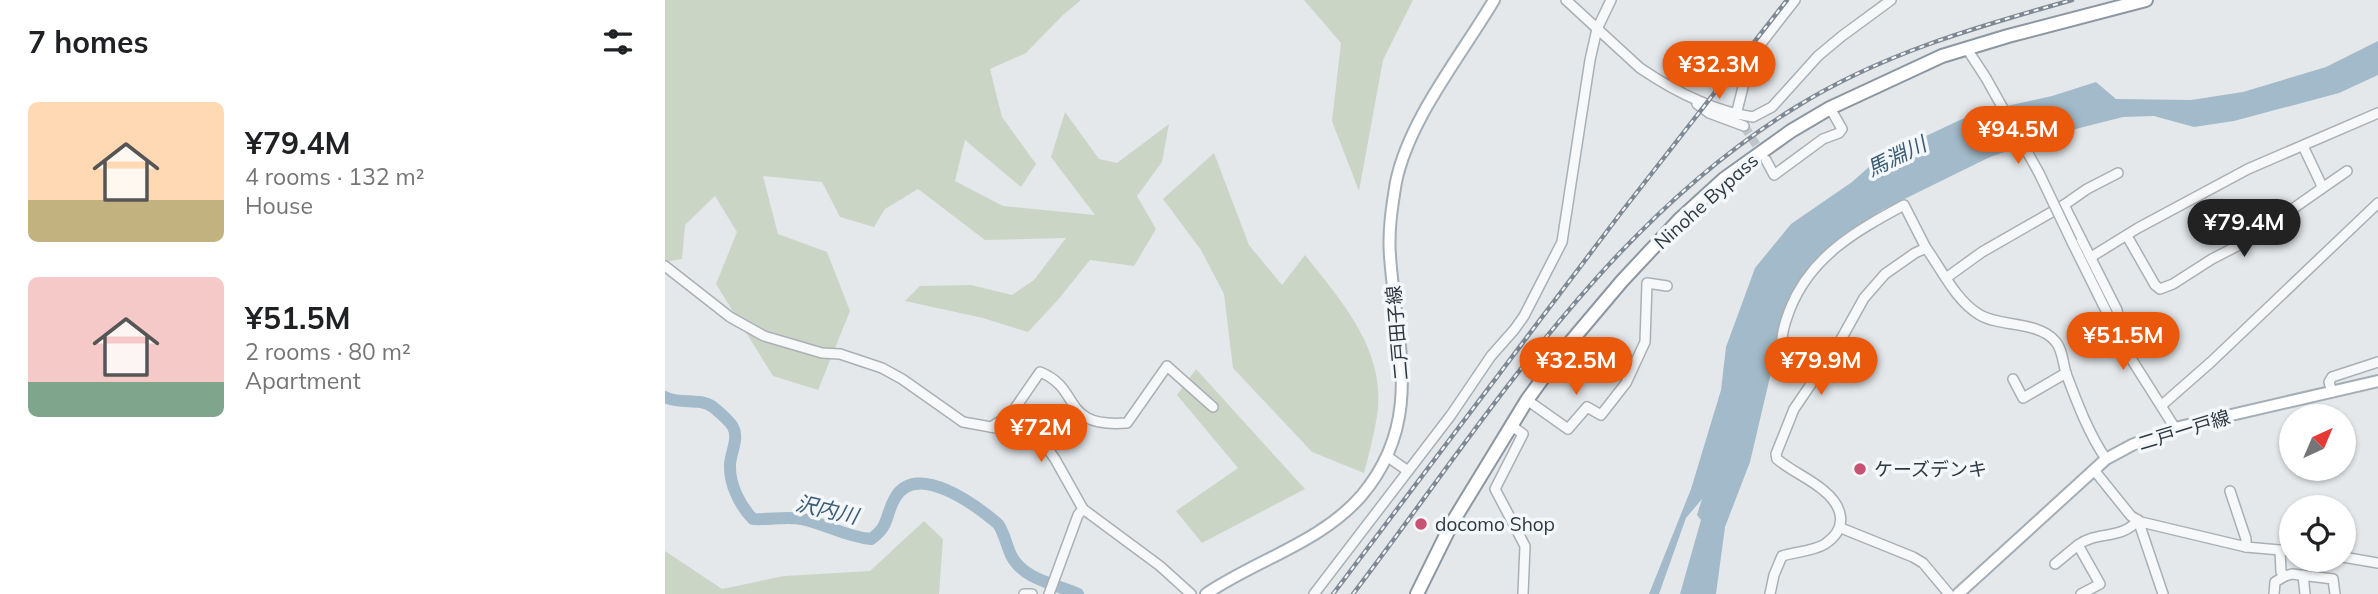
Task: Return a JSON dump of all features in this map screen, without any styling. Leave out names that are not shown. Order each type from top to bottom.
[{"type":"highway","name":"Ninohe Bypass","points":[[1417,594],[1452,523],[1527,400],[1562,352],[1622,281],[1679,220],[1751,158],[1830,108],[1921,65],[2008,36],[2146,0]]},
{"type":"main road","name":"二戸田子線","points":[[1206,594],[1251,566],[1317,533],[1341,516],[1361,497],[1388,457],[1397,433],[1402,406],[1402,360],[1390,254],[1390,229],[1397,181],[1410,139],[1494,0]]},
{"type":"main road","name":"二戸一戸線","points":[[1958,594],[2106,459],[2132,445],[2175,428],[2378,381]]},
{"type":"street","points":[[1566,0],[1640,68],[1714,108],[1753,117],[1772,107],[1818,56],[1891,0]]},
{"type":"street","points":[[1314,594],[1451,415],[1476,375],[1519,323],[1562,242],[1590,60],[1597,29],[1611,0]]},
{"type":"street","points":[[1736,115],[1745,79],[1756,51],[1795,0]]},
{"type":"street","points":[[1967,49],[2039,173],[2125,349],[2175,428]]},
{"type":"street","points":[[1684,94],[1709,113],[1744,126]]},
{"type":"street","points":[[1766,160],[1774,175],[1823,139],[1839,133],[1842,129],[1830,108]]},
{"type":"street","points":[[2091,257],[2248,169],[2378,113]]},
{"type":"street","points":[[2303,146],[2321,189]]},
{"type":"street","points":[[2127,236],[2159,289],[2182,279],[2212,259],[2247,241],[2347,171]]},
{"type":"street","points":[[1946,278],[1982,252],[2118,173]]},
{"type":"street","points":[[2162,405],[2378,203]]},
{"type":"street","points":[[1782,341],[1782,330],[1795,298],[1811,271],[1828,253],[1867,225],[1904,205],[1926,248],[1972,309],[1982,317],[2018,324],[2054,339],[2058,344],[2066,373],[2084,417],[2106,459]]},
{"type":"street","points":[[2064,205],[2117,310],[2118,316],[2112,322]]},
{"type":"street","points":[[1770,594],[1782,556],[1824,544],[1841,528],[1842,520],[1830,496],[1822,488],[1781,463],[1776,454],[1794,409],[1839,343],[1864,298],[1885,274],[1926,248]]},
{"type":"street","points":[[665,266],[746,328],[822,354],[840,354],[882,368],[963,422],[1028,436],[1048,449],[1083,509],[1160,566],[1191,594]]},
{"type":"street","points":[[1527,400],[1568,429],[1587,407],[1601,415],[1626,383],[1645,342],[1647,284],[1667,286]]},
{"type":"street","points":[[2332,393],[2329,382],[2332,377],[2378,362]]},
{"type":"street","points":[[990,428],[1011,414],[1040,372],[1053,377],[1082,416],[1100,424],[1127,423],[1167,366],[1213,407]]},
{"type":"street","points":[[2013,379],[2023,398],[2066,373]]},
{"type":"street","points":[[1512,426],[1523,434],[1495,489],[1525,546],[1523,594]]},
{"type":"street","points":[[1388,457],[1408,471]]},
{"type":"street","points":[[2094,470],[2131,516],[2138,520],[2161,528],[2246,547],[2279,550]]},
{"type":"street","points":[[2230,491],[2246,539],[2246,547]]},
{"type":"street","points":[[1049,594],[1083,509]]},
{"type":"street","points":[[2055,564],[2086,539],[2113,535],[2134,525],[2138,520]]},
{"type":"street","points":[[2138,520],[2163,594]]},
{"type":"street","points":[[1841,528],[1913,556],[1923,563],[1949,594]]},
{"type":"street","points":[[2078,545],[2100,584],[2081,594]]},
{"type":"street","points":[[2356,559],[2378,563]]},
{"type":"street","points":[[2281,572],[2285,576]]},
{"type":"street","points":[[2303,575],[2305,594]]},
{"type":"street","points":[[2274,594],[2275,582],[2285,576],[2303,575],[2333,579],[2335,594]]},
{"type":"street","points":[[1024,594],[1031,594]]},
{"type":"green space","points":[[665,0],[1081,0],[1026,53],[990,69],[1002,117],[1036,164],[1021,187],[965,140],[955,181],[1003,206],[1095,215],[1051,157],[1065,112],[1099,159],[1117,163],[1169,124],[1162,162],[1137,196],[1156,229],[1134,266],[1090,260],[1028,332],[983,318],[905,301],[920,286],[971,285],[1012,295],[1034,280],[1066,238],[985,240],[918,189],[885,209],[874,227],[840,217],[822,182],[763,176],[778,234],[827,252],[850,311],[818,390],[773,376],[716,284],[737,232],[715,196],[685,225],[682,259],[665,262]]},
{"type":"green space","points":[[1304,0],[1413,0],[1383,60],[1359,191],[1332,121],[1341,43]]},
{"type":"green space","points":[[1214,153],[1249,245],[1282,285],[1305,255],[1359,329],[1375,370],[1378,392],[1376,423],[1364,473],[1312,452],[1233,368],[1224,294],[1201,250],[1163,199]]},
{"type":"green space","points":[[1196,369],[1305,489],[1202,543],[1176,511],[1238,468],[1177,395]]},
{"type":"green space","points":[[924,521],[943,539],[939,594],[665,594],[665,551],[722,589],[784,576],[870,571]]},
{"type":"water","name":"馬淵川","points":[[2378,41],[2378,75],[2339,93],[2234,121],[2194,127],[2154,116],[2123,117],[2060,133],[1990,157],[1882,210],[1842,236],[1810,265],[1786,309],[1750,462],[1725,527],[1716,594],[1680,594],[1701,520],[1697,515],[1702,499],[1686,518],[1659,594],[1649,594],[1691,489],[1721,390],[1726,347],[1755,268],[1791,224],[1852,182],[1879,158],[1975,113],[2052,96],[2096,82],[2116,99],[2191,100],[2243,92],[2326,67]]},
{"type":"waterway","name":"沢内川","points":[[665,397],[708,404],[731,424],[735,431],[730,464],[731,479],[740,501],[753,519],[802,519],[853,536],[871,539],[881,530],[895,498],[905,487],[931,485],[962,498],[998,524],[1011,555],[1023,570],[1078,594]]},
{"type":"tunnel","points":[[1744,126],[1764,157]]},
{"type":"railway","points":[[1333,594],[1620,214],[1787,0]]},
{"type":"railway","points":[[1353,594],[1501,394],[1553,329],[1607,266],[1665,208],[1728,154],[1796,107],[1861,72],[1965,32],[2072,0]]},
{"type":"place","name":"ケーズデンキ","points":[[1860,469]]},
{"type":"place","name":"docomo Shop","points":[[1421,524]]}]
